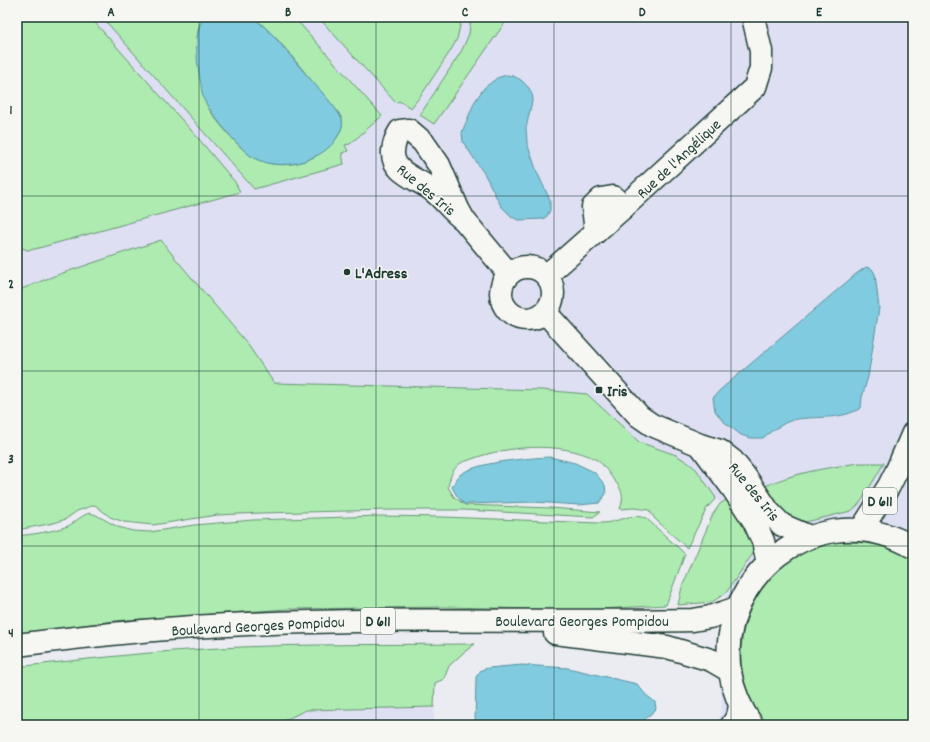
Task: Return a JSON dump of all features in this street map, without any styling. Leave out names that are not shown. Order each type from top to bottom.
[{"type":"main road","name":"Rue de l'Angélique","points":[[547,275],[755,87],[761,68],[760,51],[753,17]]},
{"type":"main road","name":"Rue des Iris","points":[[464,220],[509,274]]},
{"type":"main road","points":[[524,266],[541,270],[547,275],[552,282],[554,290],[550,306],[545,312],[538,317],[526,319],[514,315],[507,310],[501,296],[501,288],[504,280],[509,274],[524,266]]},
{"type":"main road","name":"Rue des Iris","points":[[545,312],[639,416],[652,425],[700,445],[720,451],[733,461],[769,512],[782,525],[810,537]]},
{"type":"main road","name":"D 611","points":[[861,530],[889,486],[913,433]]},
{"type":"main road","name":"Rue des Iris","points":[[700,445],[733,489],[754,521],[763,541],[768,563]]},
{"type":"main road","points":[[752,725],[736,716],[734,688],[730,671],[728,650],[731,630],[737,608],[754,577],[768,563],[787,548],[810,537],[825,533],[843,530],[861,530],[883,534],[913,547]]},
{"type":"main road","name":"Boulevard Georges Pompidou","points":[[17,645],[118,633],[247,624],[427,620],[694,620],[710,617],[737,608]]},
{"type":"main road","name":"Boulevard Georges Pompidou","points":[[17,656],[118,645],[315,633],[536,632],[566,634],[633,644],[667,647],[711,660],[730,671]]},
{"type":"shaded area","points":[[17,17],[913,17],[913,725],[713,725],[720,716],[722,701],[717,653],[720,623],[726,593],[758,546],[728,499],[720,504],[696,469],[676,455],[639,442],[587,394],[542,390],[274,383],[246,342],[161,240],[54,276],[17,291]],"holes":[[[497,78],[529,88],[533,97],[526,128],[527,143],[537,172],[550,200],[543,219],[519,220],[493,188],[463,142],[462,132],[475,101],[484,88]],[[866,267],[879,308],[868,377],[862,397],[861,408],[834,417],[797,419],[772,430],[720,390]]]},
{"type":"shaded area","points":[[434,707],[434,725],[176,725],[200,723],[281,722],[306,710]]},
{"type":"green space","points":[[17,17],[90,17],[198,138],[235,182],[240,192],[35,249],[27,250],[18,246]]},
{"type":"green space","points":[[102,17],[204,17],[198,32],[197,48],[209,109],[224,129],[245,151],[256,159],[266,163],[277,165],[288,164],[310,159],[320,154],[336,139],[341,130],[342,119],[334,107],[286,49],[269,31],[252,17],[294,17],[382,116],[350,144],[345,145],[348,151],[342,153],[344,164],[254,189]]},
{"type":"green space","points":[[318,17],[462,17],[457,39],[451,50],[411,108],[399,101],[396,103]]},
{"type":"green space","points":[[471,17],[509,17],[434,124],[420,115],[462,50],[469,34]]},
{"type":"green space","points":[[161,240],[246,342],[274,383],[542,390],[587,394],[639,442],[676,455],[696,469],[716,498],[707,508],[687,548],[655,519],[649,510],[634,508],[620,509],[622,493],[619,486],[598,460],[581,453],[534,447],[501,451],[461,463],[452,473],[448,487],[454,497],[465,505],[551,508],[600,512],[593,517],[464,510],[261,513],[217,515],[153,525],[124,522],[110,517],[95,505],[77,511],[66,519],[54,523],[17,530],[17,291],[54,276]]},
{"type":"green space","points":[[859,463],[884,463],[862,500],[851,511],[806,522],[788,518],[761,488],[784,478],[821,469]]},
{"type":"green space","points":[[728,499],[758,546],[726,593],[712,602],[678,605],[682,587],[713,514],[720,504]]},
{"type":"green space","points":[[90,513],[118,527],[133,531],[150,532],[194,525],[253,520],[381,516],[600,523],[637,516],[646,518],[685,554],[666,605],[586,610],[443,607],[287,609],[114,621],[17,634],[17,536],[62,528]]},
{"type":"green space","points":[[838,542],[868,543],[886,547],[913,560],[913,725],[768,725],[754,706],[745,684],[741,662],[742,640],[747,618],[756,598],[770,579],[792,559],[798,555],[824,545]]},
{"type":"green space","points":[[475,644],[449,666],[444,679],[435,683],[434,707],[306,710],[281,722],[200,723],[176,725],[17,725],[17,667],[134,654],[211,648],[324,645]]},
{"type":"water","points":[[204,17],[252,17],[267,29],[340,115],[342,120],[341,128],[331,146],[312,158],[298,163],[273,164],[256,159],[235,141],[208,107],[203,98],[198,64],[197,39],[198,31]]},
{"type":"water","points":[[506,75],[513,76],[521,80],[529,88],[533,97],[526,128],[527,143],[537,172],[550,200],[550,210],[547,216],[543,219],[519,220],[512,217],[501,206],[485,175],[463,142],[462,132],[475,101],[484,88],[497,78]]},
{"type":"water","points":[[866,267],[872,269],[875,274],[879,308],[868,377],[862,397],[861,408],[838,416],[806,418],[789,421],[779,426],[763,438],[751,438],[741,435],[723,421],[715,411],[713,398],[720,390]]},
{"type":"water","points":[[550,457],[575,463],[594,472],[605,485],[606,494],[599,503],[579,505],[534,502],[464,504],[452,487],[461,474],[479,466],[504,461]]},
{"type":"water","points":[[522,665],[568,668],[637,684],[646,695],[655,702],[656,709],[639,725],[475,725],[476,677],[481,670]]},
{"type":"place","name":"L'Adress","points":[[347,272]]},
{"type":"place","name":"Iris","points":[[599,390]]}]
